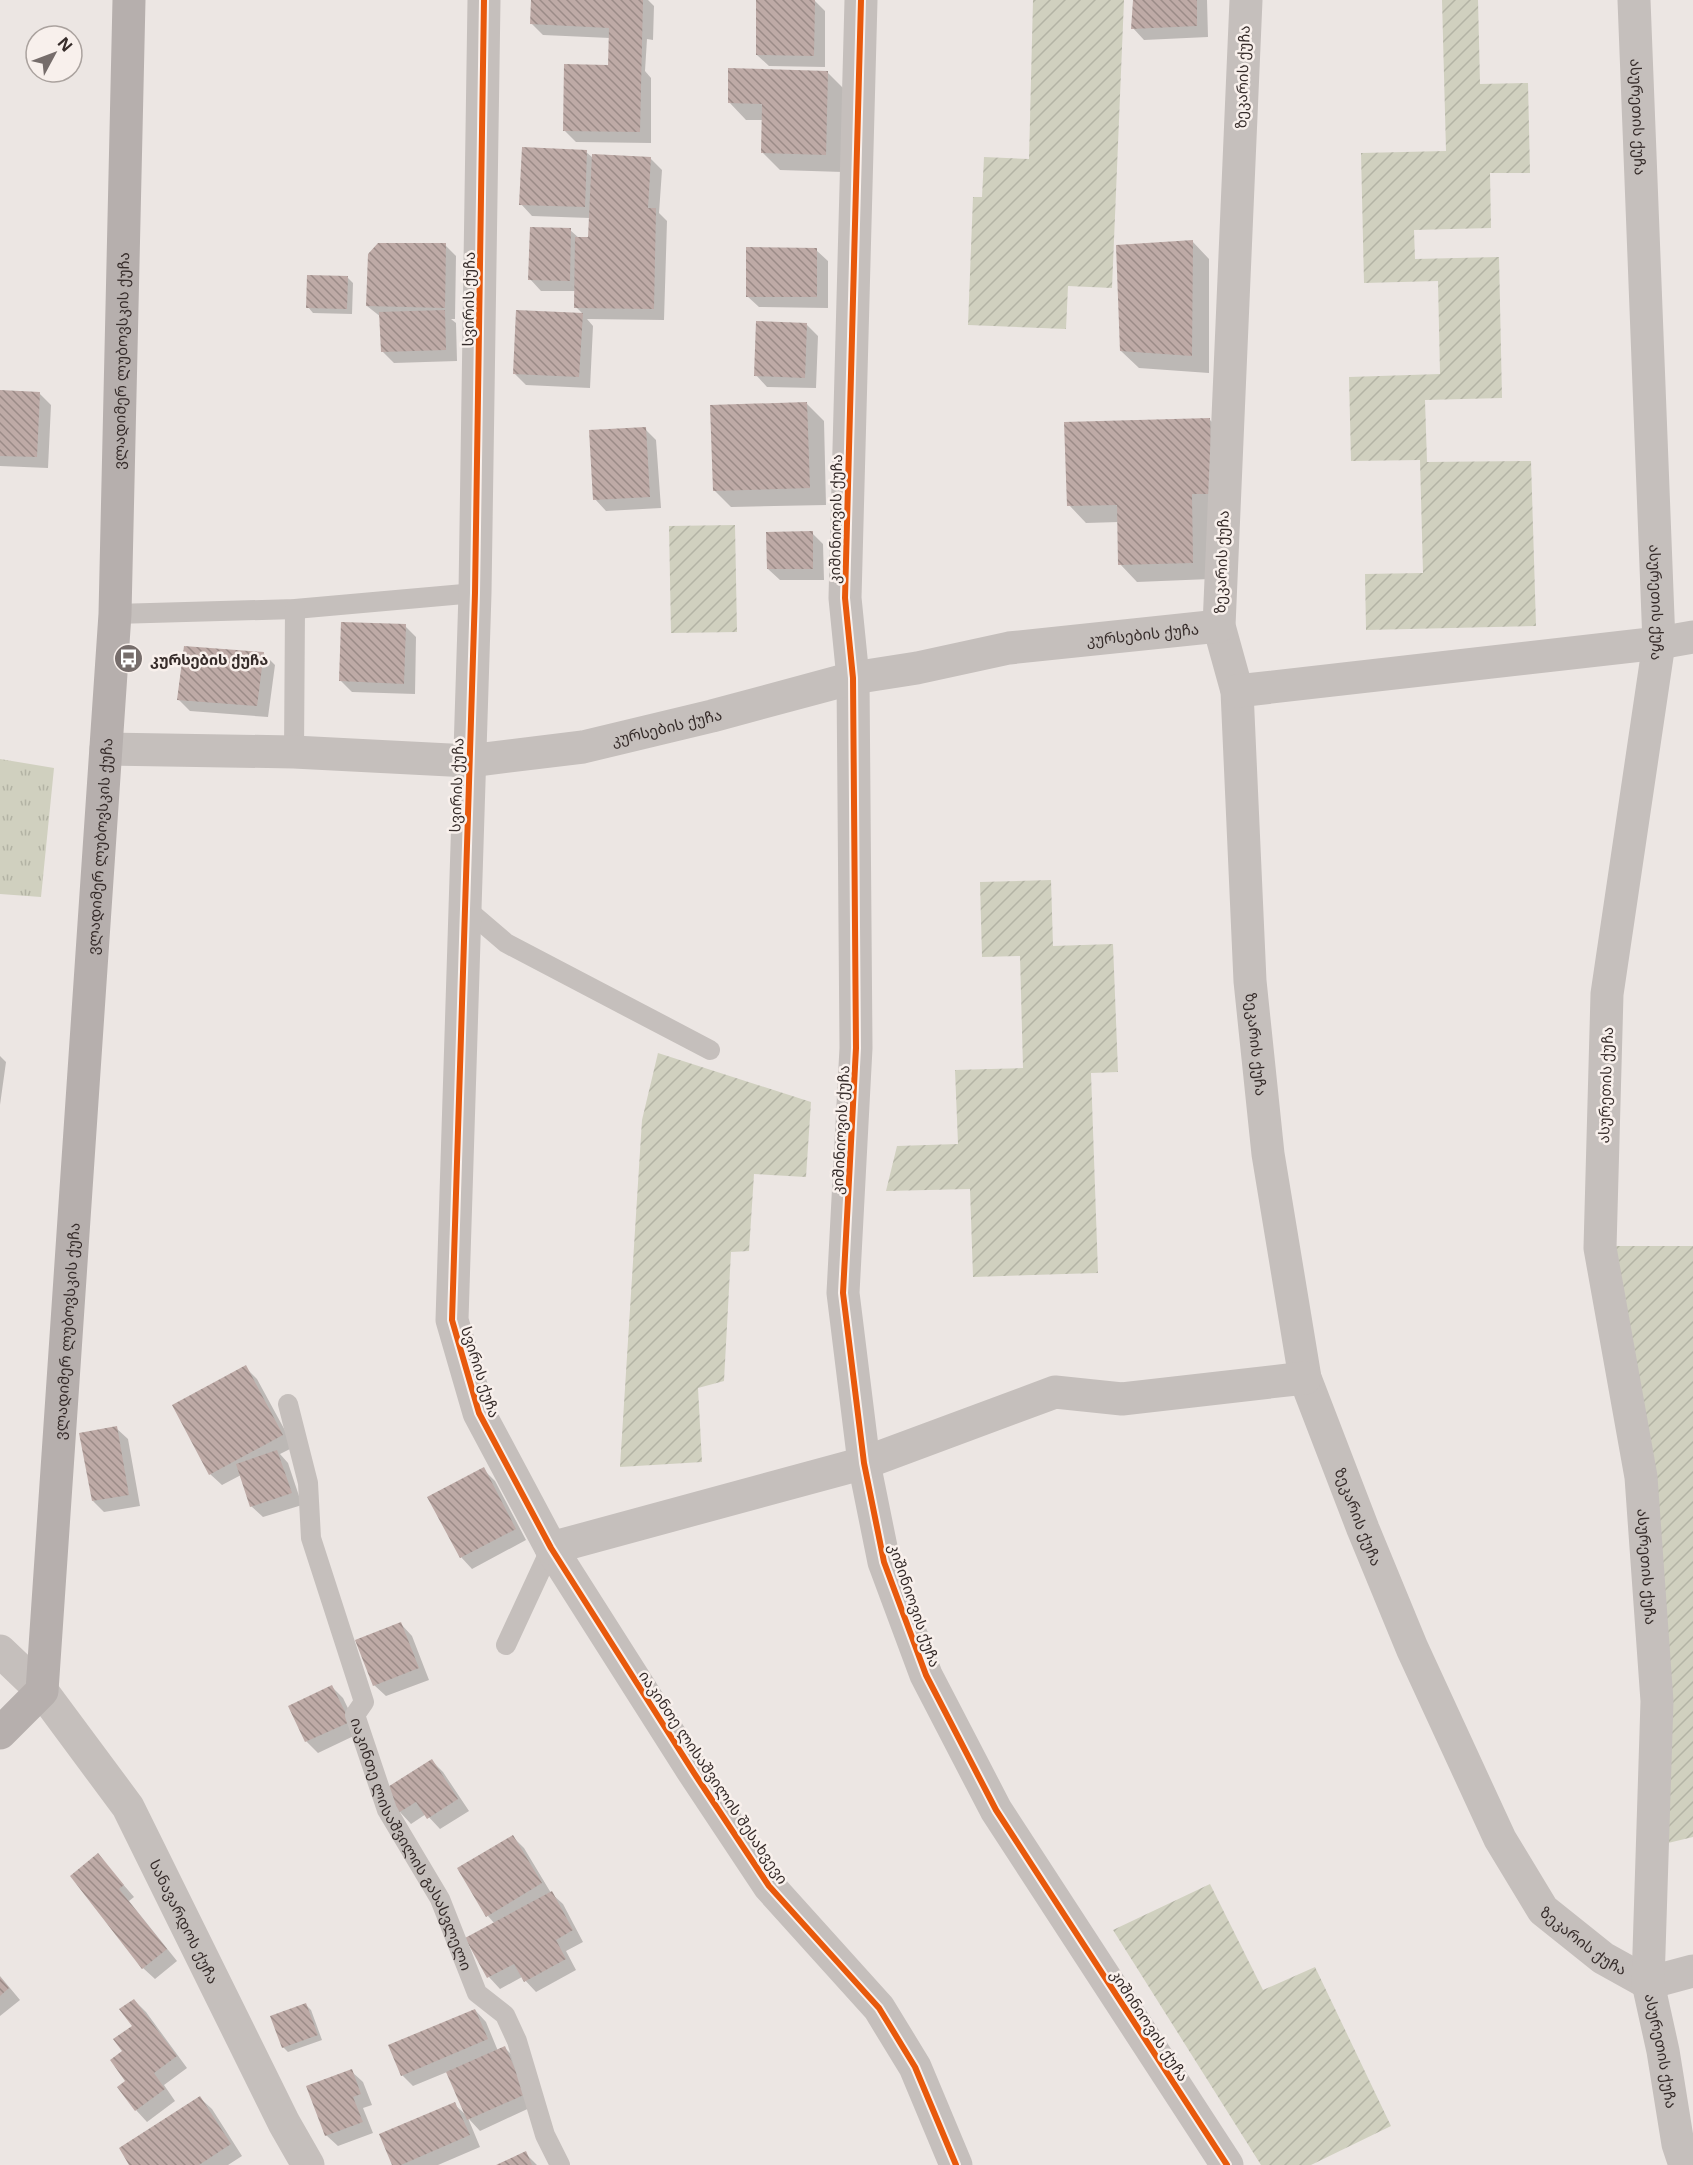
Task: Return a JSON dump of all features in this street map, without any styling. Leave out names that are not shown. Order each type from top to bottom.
[{"type":"street","name":"ვლადიმერ ლუბოვსკის ქუჩა","points":[[42,1691],[115,614],[129,0]]},
{"type":"street","name":"სვირის ქუჩა","points":[[484,0],[475,593],[452,1320],[478,1413],[551,1548]]},
{"type":"street","name":"კიშინიოვის ქუჩა","points":[[861,0],[846,598],[853,678],[856,1048],[843,1293],[864,1463],[884,1562],[926,1675],[996,1810],[1227,2165]]},
{"type":"street","name":"ზეკარის ქუჩა","points":[[1246,0],[1219,626],[1237,691],[1251,993],[1268,1154],[1305,1378],[1412,1648],[1500,1839],[1543,1910],[1603,1958],[1648,1983]]},
{"type":"street","name":"ასურეთის ქუჩა","points":[[1634,0],[1659,643],[1607,994],[1600,1248],[1641,1477],[1657,1701],[1648,1983],[1663,2051],[1678,2144],[1685,2165]]},
{"type":"street","name":"კურსების ქუჩა","points":[[106,749],[294,752],[469,761],[583,747],[712,716],[853,678],[917,668],[1009,648],[1219,626]]},
{"type":"street","points":[[1237,691],[1659,643],[1693,636]]},
{"type":"street","points":[[551,1548],[864,1463],[1054,1392],[1122,1399],[1305,1378]]},
{"type":"street","name":"იაკინთე ლისაშვილის შესახვევი","points":[[551,1548],[769,1886],[879,2008],[915,2067],[947,2162]]},
{"type":"street","name":"სანავარდოს ქუჩა","points":[[0,1651],[42,1691],[128,1807],[284,2123],[308,2165]]},
{"type":"street","points":[[0,1733],[42,1691]]},
{"type":"street","points":[[1648,1983],[1693,1971]]},
{"type":"lane","points":[[115,614],[295,609],[475,593]]},
{"type":"lane","points":[[294,752],[295,609]]},
{"type":"lane","points":[[464,907],[506,943],[710,1050]]},
{"type":"lane","name":"იაკინთე ლისაშვილის გასასვლელი","points":[[288,1404],[308,1483],[311,1539],[364,1702],[355,1715],[387,1810],[440,1899],[477,1993],[505,2015],[517,2041],[545,2135],[560,2165]]},
{"type":"lane","points":[[506,1645],[551,1548]]},
{"type":"green space","points":[[1033,0],[1124,0],[1112,288],[1068,286],[1066,329],[968,325],[973,197],[982,197],[984,157],[1029,159]]},
{"type":"green space","points":[[1442,0],[1478,0],[1480,84],[1528,83],[1530,173],[1490,173],[1491,228],[1414,230],[1415,259],[1499,257],[1502,398],[1425,400],[1427,462],[1531,461],[1536,626],[1366,630],[1365,574],[1423,573],[1420,460],[1351,461],[1349,377],[1440,374],[1438,281],[1364,283],[1361,153],[1446,151]]},
{"type":"green space","points":[[735,525],[737,632],[671,633],[669,526]]},
{"type":"green space","points":[[0,759],[54,768],[41,897],[0,894]]},
{"type":"green space","points":[[1051,880],[1053,946],[1113,944],[1118,1072],[1091,1073],[1098,1273],[973,1277],[970,1189],[886,1191],[897,1146],[958,1144],[955,1070],[1023,1068],[1020,956],[982,957],[980,882]]},
{"type":"green space","points":[[658,1053],[811,1102],[806,1177],[754,1174],[749,1251],[731,1252],[724,1381],[698,1388],[702,1462],[620,1467],[642,1120]]},
{"type":"green space","points":[[1611,1246],[1693,1246],[1693,1837],[1668,1843]]},
{"type":"green space","points":[[1210,1884],[1263,1990],[1315,1967],[1391,2126],[1311,2165],[1261,2165],[1113,1930]]},
{"type":"building","points":[[531,0],[643,0],[640,132],[563,131],[564,64],[608,65],[609,28],[530,24]]},
{"type":"building","points":[[756,0],[815,0],[814,56],[756,55]]},
{"type":"building","points":[[1133,0],[1197,0],[1197,26],[1131,29]]},
{"type":"building","points":[[728,68],[828,71],[826,155],[761,153],[762,104],[728,103]]},
{"type":"building","points":[[522,147],[587,150],[585,207],[519,205]]},
{"type":"building","points":[[592,154],[651,157],[648,208],[656,208],[654,309],[574,308],[575,237],[588,237]]},
{"type":"building","points":[[530,227],[571,228],[570,281],[528,280]]},
{"type":"building","points":[[1193,240],[1192,356],[1120,351],[1116,245]]},
{"type":"building","points":[[378,243],[446,243],[445,308],[366,306],[368,254]]},
{"type":"building","points":[[746,247],[817,248],[817,297],[746,297]]},
{"type":"building","points":[[307,275],[348,276],[347,309],[306,308]]},
{"type":"building","points":[[445,310],[446,350],[381,352],[379,312]]},
{"type":"building","points":[[516,310],[583,313],[579,377],[513,374]]},
{"type":"building","points":[[756,321],[807,323],[805,378],[754,376]]},
{"type":"building","points":[[0,390],[40,392],[37,457],[0,456]]},
{"type":"building","points":[[807,402],[810,488],[713,491],[710,405]]},
{"type":"building","points":[[1210,418],[1212,494],[1192,494],[1193,563],[1118,565],[1117,505],[1067,506],[1064,422]]},
{"type":"building","points":[[646,427],[650,497],[593,500],[589,430]]},
{"type":"building","points":[[813,531],[813,569],[767,569],[766,532]]},
{"type":"building","points":[[341,622],[406,624],[404,684],[339,681]]},
{"type":"building","points":[[184,646],[264,652],[257,706],[177,700]]},
{"type":"building","points":[[246,1365],[283,1435],[209,1475],[172,1405]]},
{"type":"building","points":[[117,1426],[129,1495],[92,1501],[79,1433]]},
{"type":"building","points":[[277,1450],[292,1493],[250,1507],[236,1464]]},
{"type":"building","points":[[484,1467],[516,1529],[460,1558],[427,1497]]},
{"type":"building","points":[[401,1622],[419,1668],[373,1686],[355,1640]]},
{"type":"building","points":[[332,1685],[350,1722],[305,1742],[288,1706]]},
{"type":"building","points":[[432,1759],[458,1799],[427,1819],[416,1802],[398,1813],[383,1790]]},
{"type":"building","points":[[513,1835],[542,1883],[486,1917],[457,1868]]},
{"type":"building","points":[[98,1853],[124,1885],[119,1889],[167,1949],[142,1969],[70,1876]]},
{"type":"building","points":[[552,1891],[573,1930],[556,1940],[566,1959],[524,1982],[514,1964],[487,1978],[465,1938]]},
{"type":"building","points":[[0,1977],[9,1988],[0,1996]]},
{"type":"building","points":[[134,1999],[177,2056],[154,2073],[165,2089],[135,2111],[117,2087],[125,2081],[110,2060],[122,2051],[113,2039],[132,2026],[119,2009]]},
{"type":"building","points":[[306,2003],[318,2035],[282,2048],[270,2016]]},
{"type":"building","points":[[475,2009],[488,2039],[401,2076],[388,2045]]},
{"type":"building","points":[[505,2046],[526,2094],[467,2120],[446,2072]]},
{"type":"building","points":[[352,2069],[361,2094],[353,2097],[363,2122],[325,2136],[306,2086]]},
{"type":"building","points":[[200,2096],[231,2144],[199,2165],[129,2165],[119,2148]]},
{"type":"building","points":[[455,2102],[470,2135],[401,2165],[392,2165],[379,2134]]},
{"type":"building","points":[[526,2151],[532,2165],[496,2165]]},
{"type":"cycle path","points":[[484,0],[475,593],[452,1320],[479,1413],[551,1548],[769,1886],[879,2008],[915,2067],[956,2165]]},
{"type":"cycle path","points":[[861,0],[845,598],[853,678],[856,1048],[843,1293],[864,1463],[884,1562],[926,1675],[996,1810],[1227,2165]]},
{"type":"place","name":"კურსების ქუჩა","points":[[129,659]]}]
